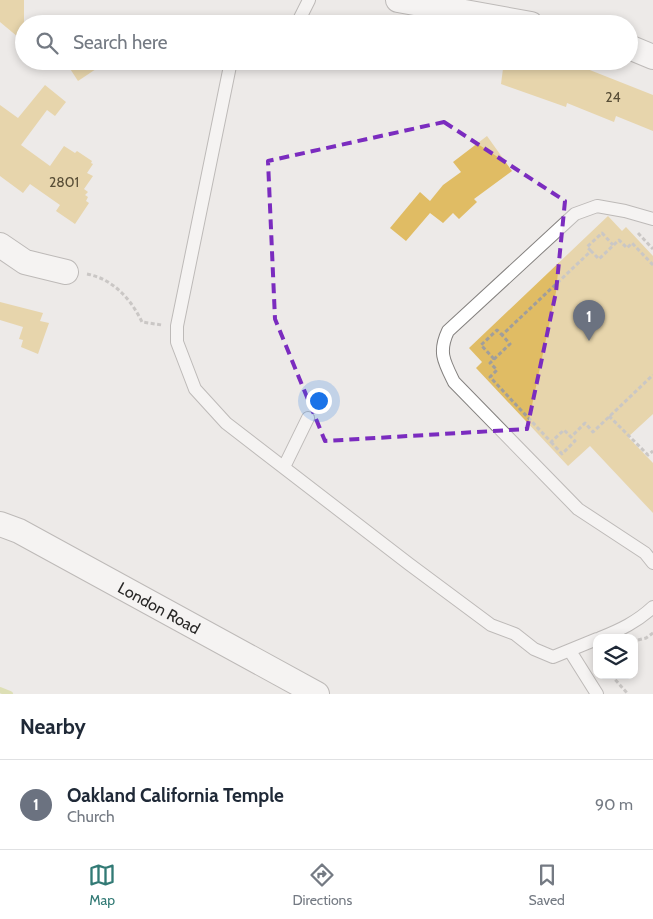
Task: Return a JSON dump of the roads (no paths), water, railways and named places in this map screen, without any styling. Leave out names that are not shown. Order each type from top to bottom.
[{"type":"street","points":[[398,0],[481,15]]},
{"type":"street","points":[[638,50],[653,56]]},
{"type":"street","points":[[0,245],[25,262],[66,272]]},
{"type":"street","name":"London Road","points":[[0,524],[19,531],[317,694]]},
{"type":"lane","points":[[301,15],[309,0]]},
{"type":"lane","points":[[229,70],[177,326],[177,342],[195,389],[226,423],[491,625],[515,634],[534,649],[553,657],[593,641]]},
{"type":"lane","points":[[653,219],[597,206],[575,214],[448,331],[442,344],[445,365],[454,382],[578,509],[645,553],[653,563]]},
{"type":"lane","points":[[284,467],[308,418]]},
{"type":"lane","points":[[610,634],[642,618],[653,608]]},
{"type":"lane","points":[[570,651],[598,694]]},
{"type":"waterway","points":[[0,690],[10,694]]},
{"type":"place","name":"Oakland California Temple","points":[[589,341]]}]
